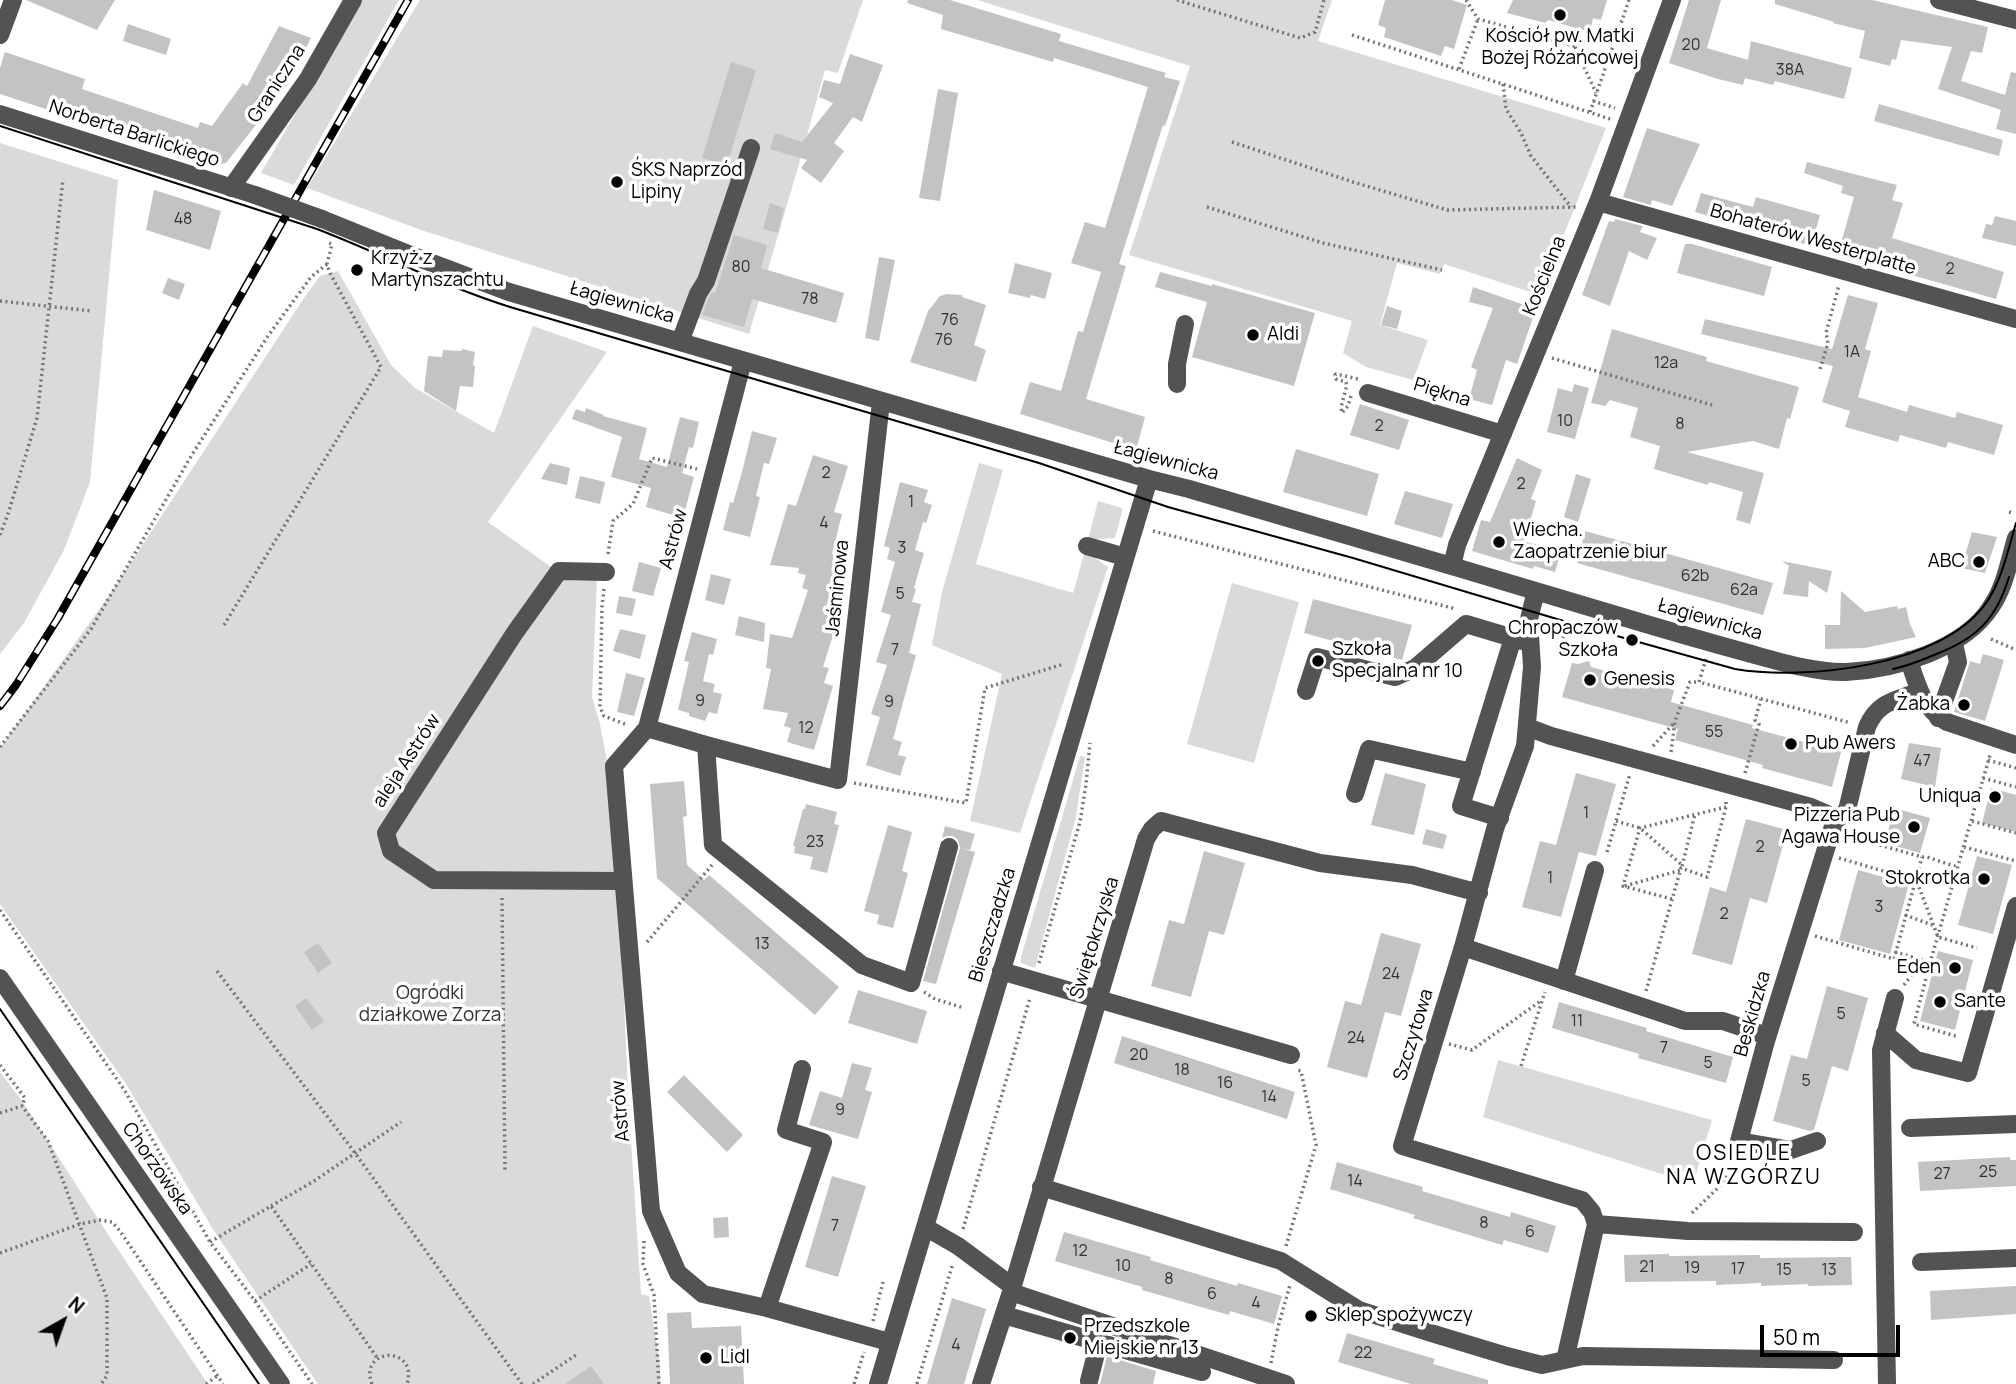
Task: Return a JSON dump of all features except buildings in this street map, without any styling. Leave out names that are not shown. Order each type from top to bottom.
[{"type":"street","points":[[0,35],[13,0]]},
{"type":"street","name":"Graniczna","points":[[231,188],[308,79],[353,0]]},
{"type":"street","name":"Kościelna","points":[[1451,566],[1457,545],[1598,202],[1672,0]]},
{"type":"street","points":[[1939,0],[2016,20]]},
{"type":"street","name":"Norberta Barlickiego","points":[[0,114],[255,195]]},
{"type":"street","points":[[680,342],[698,294],[706,281],[751,148]]},
{"type":"street","name":"Łagiewnicka","points":[[255,195],[509,292],[1649,625],[1800,666],[1844,672],[1870,669],[1909,660],[1954,643],[1978,625],[1992,607],[2000,592],[2016,538]]},
{"type":"street","name":"Bohaterów Westerplatte","points":[[1598,202],[2016,318]]},
{"type":"street","points":[[1177,384],[1177,364],[1185,324]]},
{"type":"street","name":"Astrów","points":[[743,360],[647,728],[614,766],[651,1211],[678,1273],[703,1294],[767,1308],[890,1342]]},
{"type":"street","name":"Piękna","points":[[1368,393],[1503,434]]},
{"type":"street","name":"Jaśminowa","points":[[838,780],[881,402]]},
{"type":"street","name":"Bieszczadzka","points":[[878,1384],[1149,479]]},
{"type":"street","points":[[1087,546],[1125,557]]},
{"type":"street","name":"aleja Astrów","points":[[606,572],[559,571],[514,634],[386,833],[391,850],[434,880],[622,881]]},
{"type":"street","name":"Szczytowa","points":[[1536,592],[1521,640],[1532,667],[1525,746],[1500,818],[1402,1146],[1583,1200],[1592,1212],[1596,1224]]},
{"type":"street","points":[[1306,691],[1317,657],[1395,677],[1415,668],[1466,624],[1521,640],[1461,806],[1500,818]]},
{"type":"street","points":[[1938,718],[1958,662],[1954,643]]},
{"type":"street","points":[[1909,660],[1926,705],[1938,718],[2016,744]]},
{"type":"street","points":[[1867,727],[1872,715],[1880,707],[1920,691]]},
{"type":"street","points":[[1527,727],[1637,765],[1669,769],[1811,807],[1828,814],[1838,831]]},
{"type":"street","name":"Beskidzka","points":[[1816,1140],[1791,1150],[1739,1141],[1767,1036],[1824,854],[1847,810],[1867,727]]},
{"type":"street","points":[[647,728],[838,780]]},
{"type":"street","points":[[706,745],[713,845],[862,965],[911,983],[949,847]]},
{"type":"street","points":[[1355,794],[1369,749],[1472,772]]},
{"type":"street","name":"Świętokrzyska","points":[[981,1384],[1146,839],[1152,829],[1161,821],[1320,863],[1412,875],[1479,893]]},
{"type":"street","points":[[1556,979],[1595,870]]},
{"type":"street","points":[[1885,1033],[1916,1060],[1968,1073],[2016,906]]},
{"type":"street","points":[[1463,947],[1685,1021],[1723,1021],[1767,1036]]},
{"type":"street","points":[[1001,971],[1289,1061]]},
{"type":"street","name":"Chorzowska","points":[[0,978],[281,1384]]},
{"type":"street","points":[[1887,1384],[1881,1050],[1895,998]]},
{"type":"street","points":[[767,1308],[823,1142],[786,1130],[802,1069]]},
{"type":"street","points":[[1910,1128],[2016,1124]]},
{"type":"street","points":[[1041,1187],[1282,1261],[1359,1310],[1542,1365],[1583,1356],[1834,1360]]},
{"type":"street","points":[[1565,1360],[1596,1224],[1688,1231],[1854,1232]]},
{"type":"street","points":[[925,1227],[958,1246],[1011,1289],[1286,1384]]},
{"type":"street","points":[[1921,1262],[2016,1258]]},
{"type":"street","points":[[1004,1315],[1202,1372]]},
{"type":"street","points":[[1089,1381],[1099,1342]]},
{"type":"path","points":[[1177,0],[1300,38],[1315,32],[1324,0]]},
{"type":"path","points":[[1466,0],[1478,19],[1574,46],[1620,26]]},
{"type":"path","points":[[1590,112],[1629,0]]},
{"type":"path","points":[[1459,69],[1478,19]]},
{"type":"path","points":[[1352,35],[1612,119]]},
{"type":"path","points":[[1574,46],[1596,93]]},
{"type":"path","points":[[1503,84],[1506,109],[1531,156],[1571,207]]},
{"type":"path","points":[[1594,101],[1616,108]]},
{"type":"path","points":[[1232,142],[1447,210],[1581,207]]},
{"type":"path","points":[[0,535],[37,418],[63,179]]},
{"type":"path","points":[[1208,207],[1324,243],[1442,270]]},
{"type":"path","points":[[0,747],[91,629],[193,453],[260,348],[311,277],[327,264],[332,244]]},
{"type":"path","points":[[224,625],[381,367],[327,264]]},
{"type":"path","points":[[1820,369],[1828,343],[1826,333],[1840,280]]},
{"type":"path","points":[[0,301],[92,311]]},
{"type":"path","points":[[1550,358],[1712,405]]},
{"type":"path","points":[[1350,399],[1342,413],[1347,385],[1346,382],[1336,379],[1336,374],[1359,379],[1362,391],[1368,393]]},
{"type":"path","points":[[647,728],[628,725],[604,716],[600,707],[602,606],[612,521],[634,504],[652,458],[713,473]]},
{"type":"path","points":[[1149,543],[1153,530],[1457,609]]},
{"type":"path","points":[[1563,638],[1570,615]]},
{"type":"path","points":[[1991,639],[2016,650]]},
{"type":"path","points":[[1699,682],[1705,661]]},
{"type":"path","points":[[838,780],[966,803],[985,688],[1064,664]]},
{"type":"path","points":[[1669,769],[1675,721],[1690,682],[1699,682],[1867,727]]},
{"type":"path","points":[[1616,821],[1640,828],[1681,868],[1707,877],[1726,807],[1725,796],[1737,799],[1759,724],[1755,720],[1761,699]]},
{"type":"path","points":[[1607,852],[1637,765],[1675,721]]},
{"type":"path","points":[[960,1239],[1080,822],[1091,740]]},
{"type":"path","points":[[1989,760],[2016,768]]},
{"type":"path","points":[[1959,1037],[1914,1024],[1987,766]]},
{"type":"path","points":[[1983,778],[2016,787]]},
{"type":"path","points":[[1640,828],[1726,807]]},
{"type":"path","points":[[1641,1006],[1695,814]]},
{"type":"path","points":[[1972,821],[2016,833]]},
{"type":"path","points":[[1623,886],[1640,828]]},
{"type":"path","points":[[1838,831],[1847,836],[1957,867]]},
{"type":"path","points":[[1964,847],[2016,861]]},
{"type":"path","points":[[629,962],[722,853]]},
{"type":"path","points":[[1824,854],[1917,881],[1957,867]]},
{"type":"path","points":[[1799,931],[1894,959],[1922,857]]},
{"type":"path","points":[[1623,886],[1681,868]]},
{"type":"path","points":[[1917,881],[1938,937]]},
{"type":"path","points":[[502,882],[505,1171]]},
{"type":"path","points":[[1623,886],[1672,900]]},
{"type":"path","points":[[0,910],[125,1091],[211,1242],[256,1301],[312,1384]]},
{"type":"path","points":[[1905,915],[1935,926]]},
{"type":"path","points":[[1938,937],[1978,948]]},
{"type":"path","points":[[1895,952],[1930,963]]},
{"type":"path","points":[[1895,998],[1923,960]]},
{"type":"path","points":[[217,971],[355,1153],[522,1384]]},
{"type":"path","points":[[1521,1066],[1542,1000],[1556,979]]},
{"type":"path","points":[[911,983],[935,999],[964,1008]]},
{"type":"path","points":[[1445,1042],[1472,1050],[1542,1000]]},
{"type":"path","points":[[1268,1378],[1278,1327],[1292,1279],[1279,1269],[1316,1145],[1301,1071],[1289,1061]]},
{"type":"path","points":[[0,1065],[25,1098],[22,1106]]},
{"type":"path","points":[[0,1113],[22,1106]]},
{"type":"path","points":[[22,1106],[48,1141],[107,1298],[107,1376],[101,1384]]},
{"type":"path","points":[[211,1242],[314,1181],[401,1122]]},
{"type":"path","points":[[1688,1231],[1690,1215],[1725,1181],[1732,1152]]},
{"type":"path","points":[[271,1206],[378,1359]]},
{"type":"path","points":[[0,1253],[80,1224],[101,1220],[112,1222],[223,1384]]},
{"type":"path","points":[[644,1240],[643,1264],[654,1296],[659,1384]]},
{"type":"path","points":[[917,1384],[955,1254]]},
{"type":"path","points":[[256,1301],[311,1264]]},
{"type":"path","points":[[372,1384],[370,1371],[378,1359],[389,1355],[403,1361],[408,1370],[407,1384]]},
{"type":"path","points":[[533,1384],[576,1355]]},
{"type":"path","points":[[206,1384],[218,1376]]},
{"type":"green space","points":[[361,0],[399,0],[294,185],[261,173]]},
{"type":"green space","name":"ŚKS Naprzód Lipiny","points":[[420,0],[863,0],[838,73],[825,70],[749,334],[424,231],[307,188]]},
{"type":"green space","points":[[977,0],[1332,0],[1318,41],[1606,128],[1540,295],[1444,264],[1440,274],[1397,263],[1380,325],[1428,340],[1413,380],[1366,367],[1343,353],[1352,321],[1129,255],[1190,66]]},
{"type":"green space","points":[[0,143],[118,180],[90,482],[64,550],[24,623],[0,654]]},
{"type":"green space","name":"Ogródki działkowe Zorza","points":[[338,271],[391,365],[415,388],[494,433],[533,326],[607,352],[488,522],[551,567],[597,578],[592,697],[600,724],[615,805],[629,1111],[641,1294],[649,1296],[660,1364],[660,1384],[318,1384],[214,1231],[126,1084],[0,904],[0,748],[113,590],[304,298],[320,276]]},
{"type":"green space","points":[[979,463],[1003,470],[976,564],[1073,593],[1085,551],[1108,567],[1020,833],[970,821],[1002,674],[932,645],[942,592]]},
{"type":"green space","points":[[1098,501],[1122,508],[1115,538],[1088,540]]},
{"type":"green space","points":[[1232,583],[1299,602],[1254,763],[1187,744]]},
{"type":"green space","points":[[1080,756],[1085,757],[1076,817],[1035,968],[1021,963],[1021,957]]},
{"type":"green space","points":[[1498,1060],[1712,1120],[1693,1184],[1483,1117]]},
{"type":"green space","points":[[0,1072],[22,1101],[208,1384],[0,1384]]},
{"type":"tram line","points":[[0,126],[317,229],[510,307],[1039,463],[1168,507],[1735,669],[1798,673],[1834,670],[1906,655],[1938,642],[1965,624],[1992,594],[2016,523]]},
{"type":"tram line","points":[[1893,669],[1949,649],[1973,635],[1998,605],[2009,577]]},
{"type":"tram line","points":[[0,1009],[259,1384]]},
{"type":"railway","points":[[0,706],[58,618],[408,0]]},
{"type":"place","name":"Kościół pw. Matki Bożej Różańcowej","points":[[1560,15]]},
{"type":"place","name":"ŚKS Naprzód Lipiny","points":[[617,182]]},
{"type":"place","name":"Krzyż z Martynszachtu","points":[[357,270]]},
{"type":"place","name":"Aldi","points":[[1253,335]]},
{"type":"place","name":"Wiecha. Zaopatrzenie biur","points":[[1499,542]]},
{"type":"place","name":"ABC","points":[[1979,562]]},
{"type":"place","name":"Chropaczów Szkoła","points":[[1632,640]]},
{"type":"place","name":"Szkoła Specjalna nr 10","points":[[1318,661]]},
{"type":"place","name":"Genesis","points":[[1590,680]]},
{"type":"place","name":"Żabka","points":[[1964,705]]},
{"type":"place","name":"Pub Awers","points":[[1791,744]]},
{"type":"place","name":"Uniqua","points":[[1995,797]]},
{"type":"place","name":"Pizzeria Pub Agawa House","points":[[1914,827]]},
{"type":"place","name":"Stokrotka","points":[[1984,879]]},
{"type":"place","name":"Eden","points":[[1955,968]]},
{"type":"place","name":"Sante","points":[[1940,1002]]},
{"type":"place","name":"Sklep spożywczy","points":[[1311,1316]]},
{"type":"place","name":"Przedszkole Miejskie nr 13","points":[[1070,1338]]},
{"type":"place","name":"Lidl","points":[[706,1358]]},
{"type":"district","name":"OSIEDLE NA WZGÓRZU","points":[[1744,1166]]}]
